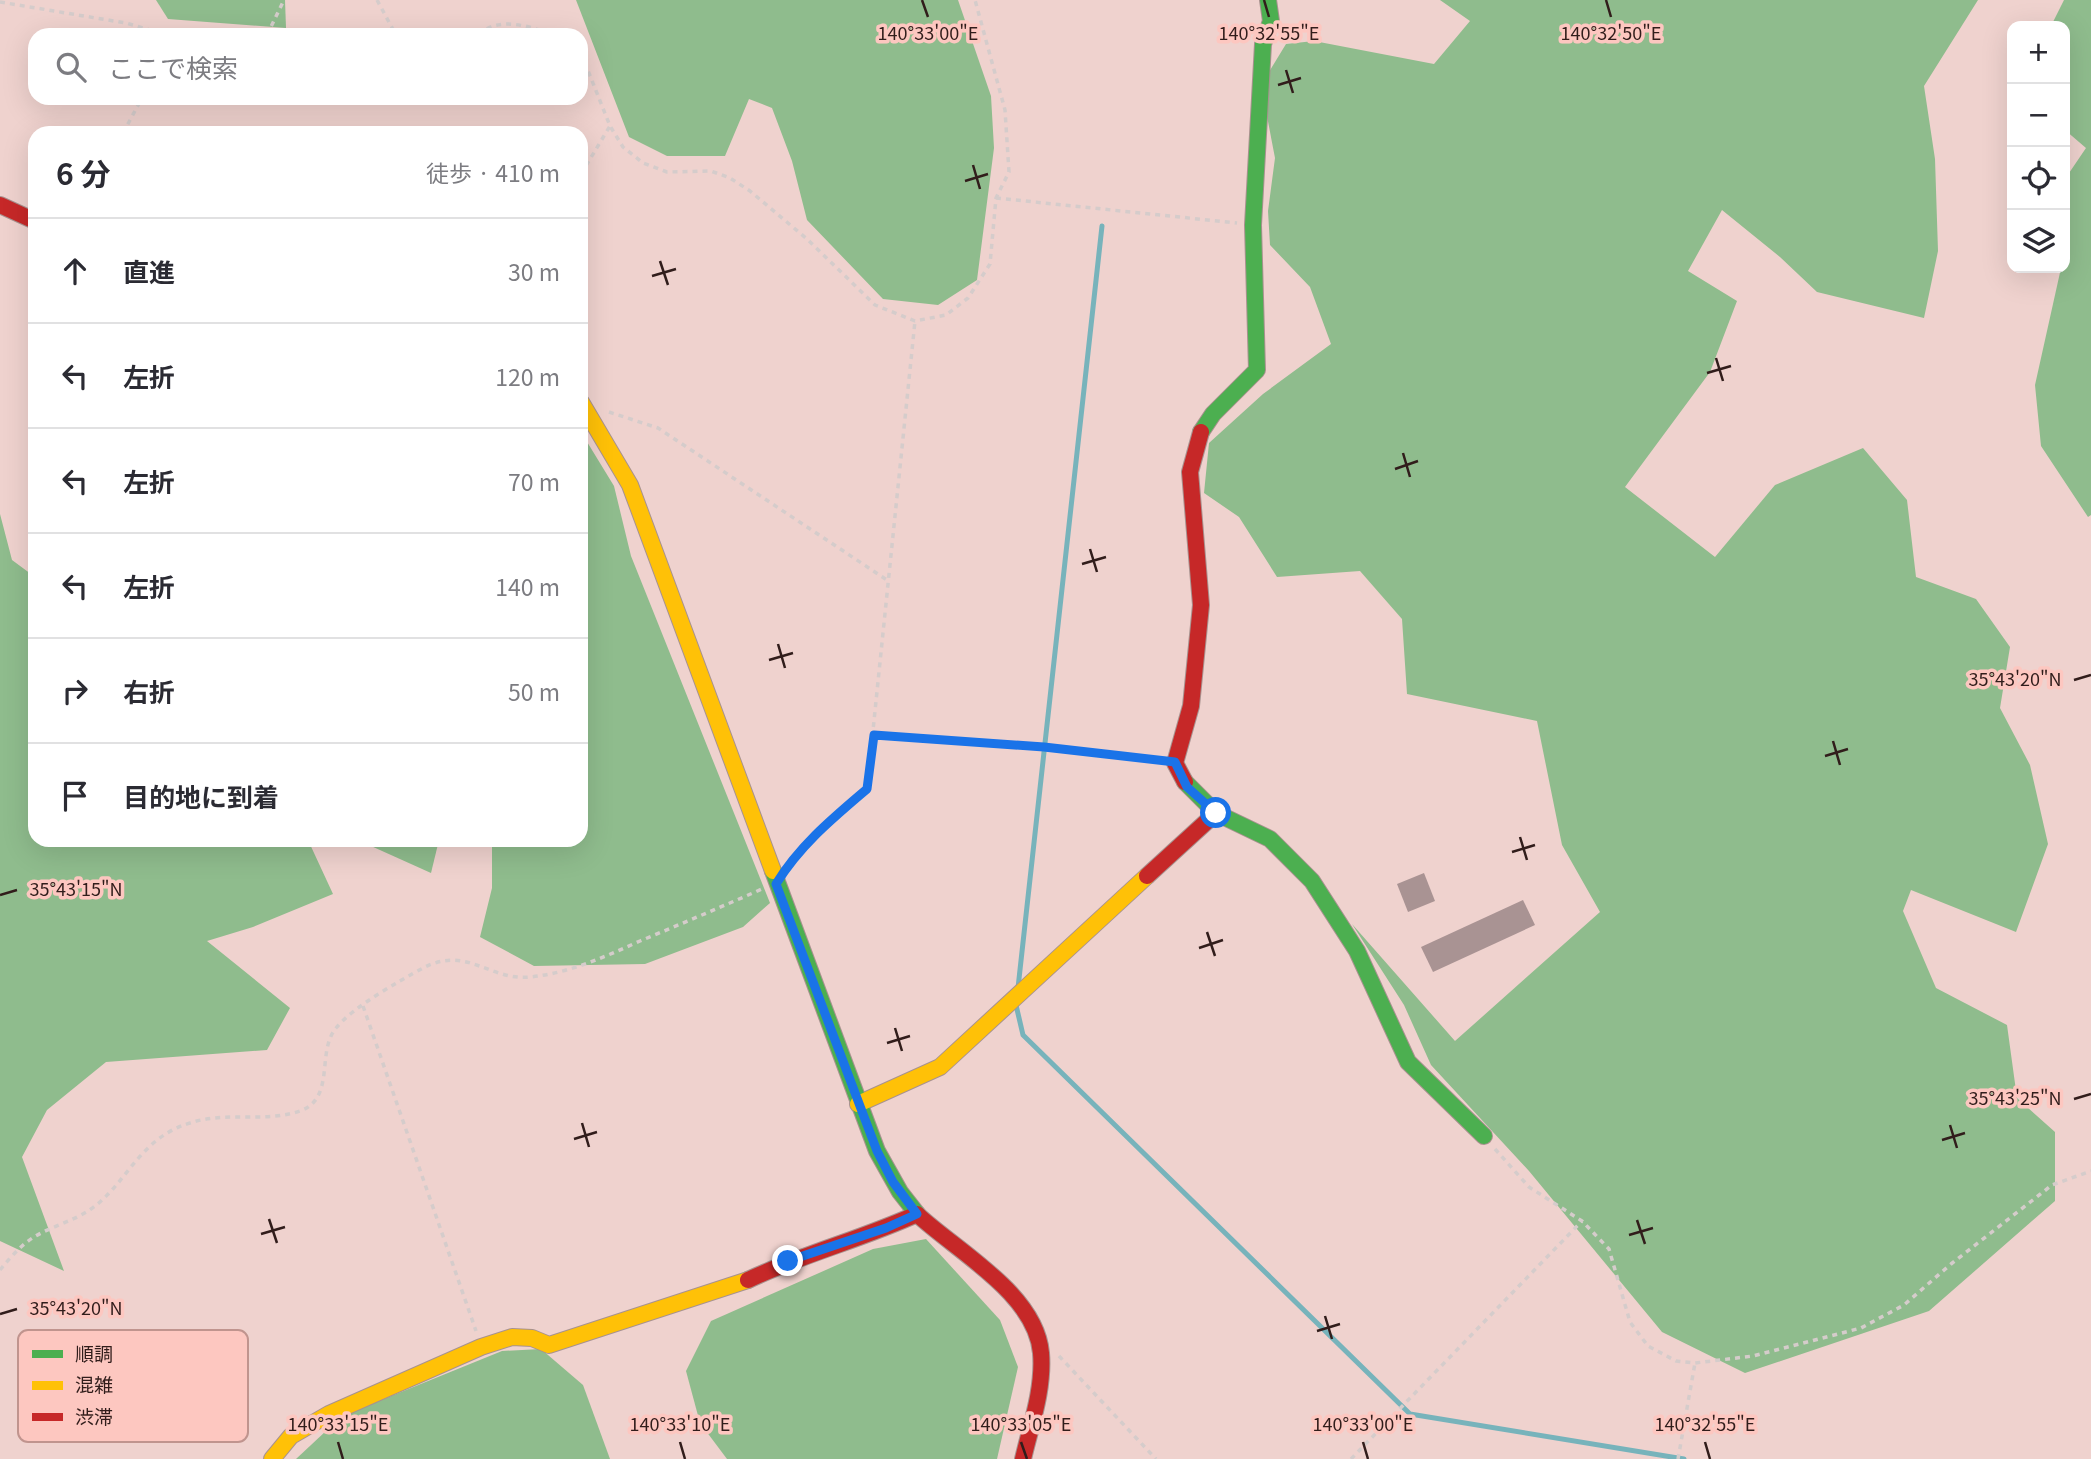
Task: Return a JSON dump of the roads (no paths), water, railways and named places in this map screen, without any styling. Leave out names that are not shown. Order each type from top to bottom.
[{"type":"street","points":[[1268,0],[1271,21],[1263,44],[1253,225],[1257,370],[1213,414],[1201,431],[1190,472],[1201,605],[1191,706],[1175,762],[1187,787],[1216,813],[1270,839],[1312,881],[1357,951],[1408,1062],[1484,1136]]},
{"type":"street","points":[[0,205],[28,217]]},
{"type":"street","points":[[588,413],[630,485],[877,1151],[893,1182],[917,1214],[1006,1290],[1027,1316],[1041,1344],[1035,1404],[1023,1459]]},
{"type":"street","points":[[858,1104],[940,1067],[1216,813]]},
{"type":"street","points":[[272,1459],[291,1436],[330,1414],[481,1347],[512,1337],[532,1338],[550,1345],[743,1282],[788,1261],[875,1232],[917,1214]]},
{"type":"waterway","points":[[1018,988],[1102,226]]},
{"type":"waterway","points":[[1016,1005],[1023,1035],[1410,1414],[1684,1459]]}]
